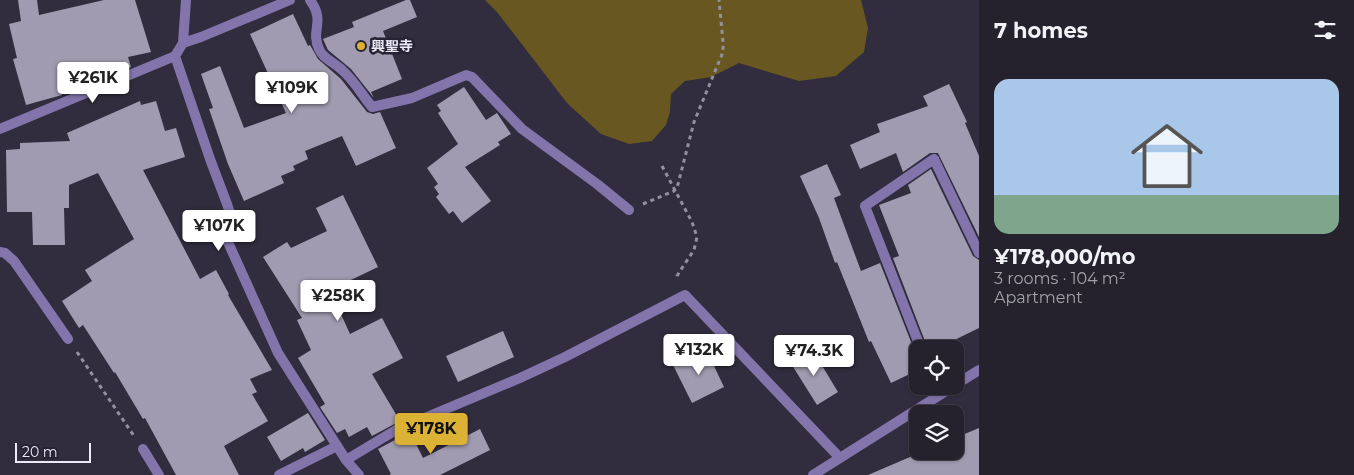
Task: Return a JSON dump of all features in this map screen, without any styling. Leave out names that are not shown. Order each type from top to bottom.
[{"type":"street","points":[[0,129],[176,56],[183,42],[186,0]]},
{"type":"street","points":[[183,42],[201,37],[290,0]]},
{"type":"street","points":[[310,0],[317,9],[319,21],[316,38],[319,51],[344,70],[372,106],[412,98],[466,75],[472,77],[522,129],[629,210]]},
{"type":"street","points":[[176,56],[227,204],[230,216],[225,229],[227,240],[278,353],[346,460],[360,475]]},
{"type":"street","points":[[917,340],[865,206],[934,159],[979,253]]},
{"type":"street","points":[[0,252],[5,253],[14,261],[68,339]]},
{"type":"street","points":[[346,460],[396,430],[556,362],[685,295],[840,458]]},
{"type":"street","points":[[964,380],[979,370]]},
{"type":"street","points":[[813,475],[931,395]]},
{"type":"street","points":[[279,475],[337,446]]},
{"type":"street","points":[[143,449],[159,475]]},
{"type":"path","points":[[629,210],[677,188],[694,122],[722,52],[723,42],[719,0]]},
{"type":"path","points":[[662,166],[692,222],[697,237],[694,250],[677,276],[679,288],[685,295]]},
{"type":"path","points":[[68,339],[143,449]]},
{"type":"shaded area","points":[[485,0],[861,0],[868,28],[864,52],[836,76],[799,81],[739,63],[711,77],[685,81],[671,94],[670,112],[666,125],[652,141],[629,144],[601,134],[567,103],[497,12]]},
{"type":"building","points":[[18,0],[37,0],[39,15],[104,0],[135,0],[151,52],[128,57],[131,67],[106,77],[105,72],[67,81],[69,88],[61,90],[62,95],[26,105],[13,59],[17,58],[9,24],[21,21]]},
{"type":"building","name":"興聖寺","points":[[410,0],[417,17],[383,31],[402,79],[371,92],[374,98],[351,69],[328,50],[323,39],[354,27],[352,22]]},
{"type":"building","points":[[293,14],[308,46],[310,45],[318,59],[341,79],[367,112],[373,114],[380,112],[396,148],[356,166],[342,136],[305,151],[308,159],[293,166],[295,170],[281,176],[284,183],[244,201],[228,164],[209,109],[213,108],[201,74],[220,66],[244,128],[286,113],[250,34]]},
{"type":"building","points":[[949,84],[967,122],[965,123],[979,156],[979,237],[938,153],[930,153],[903,172],[896,153],[860,169],[850,145],[880,132],[877,124],[928,106],[923,96]]},
{"type":"building","points":[[464,87],[486,120],[497,113],[511,134],[498,142],[500,145],[465,167],[491,201],[462,223],[453,211],[449,214],[436,197],[439,194],[434,187],[438,184],[427,168],[458,144],[438,113],[441,111],[437,105]]},
{"type":"building","points":[[140,101],[141,105],[156,101],[165,131],[176,128],[185,157],[143,170],[200,279],[216,270],[228,295],[272,370],[250,379],[257,392],[252,394],[268,421],[224,446],[239,475],[176,475],[145,418],[143,419],[115,372],[83,325],[79,328],[62,301],[92,281],[85,270],[134,239],[98,173],[69,185],[69,208],[64,208],[65,245],[33,245],[32,212],[7,212],[6,150],[20,149],[20,143],[70,141],[67,133]]},
{"type":"building","points":[[827,164],[841,195],[834,198],[861,271],[880,263],[910,340],[909,374],[891,383],[871,341],[869,342],[800,176]]},
{"type":"building","points":[[931,169],[973,256],[979,260],[979,328],[954,340],[925,340],[893,258],[899,256],[879,205],[911,193],[908,185]]},
{"type":"building","points":[[343,195],[378,267],[330,290],[350,334],[382,318],[403,358],[372,374],[400,421],[372,436],[367,427],[349,437],[345,429],[337,433],[320,407],[325,404],[298,358],[311,350],[297,320],[302,318],[263,257],[287,242],[291,248],[327,231],[316,208]]},
{"type":"building","points":[[503,331],[514,357],[458,382],[446,356]]},
{"type":"building","points":[[706,349],[724,387],[692,403],[673,365]]},
{"type":"building","points":[[812,349],[838,392],[817,405],[790,362]]},
{"type":"building","points":[[308,413],[325,440],[305,452],[303,448],[281,461],[267,437]]},
{"type":"building","points":[[979,428],[979,475],[868,475],[909,457],[909,460],[964,460],[964,434]]},
{"type":"building","points":[[480,429],[490,450],[440,475],[389,475],[391,474],[378,449],[408,433],[410,437],[412,436],[423,458]]},
{"type":"place","name":"興聖寺","points":[[361,46]]}]
